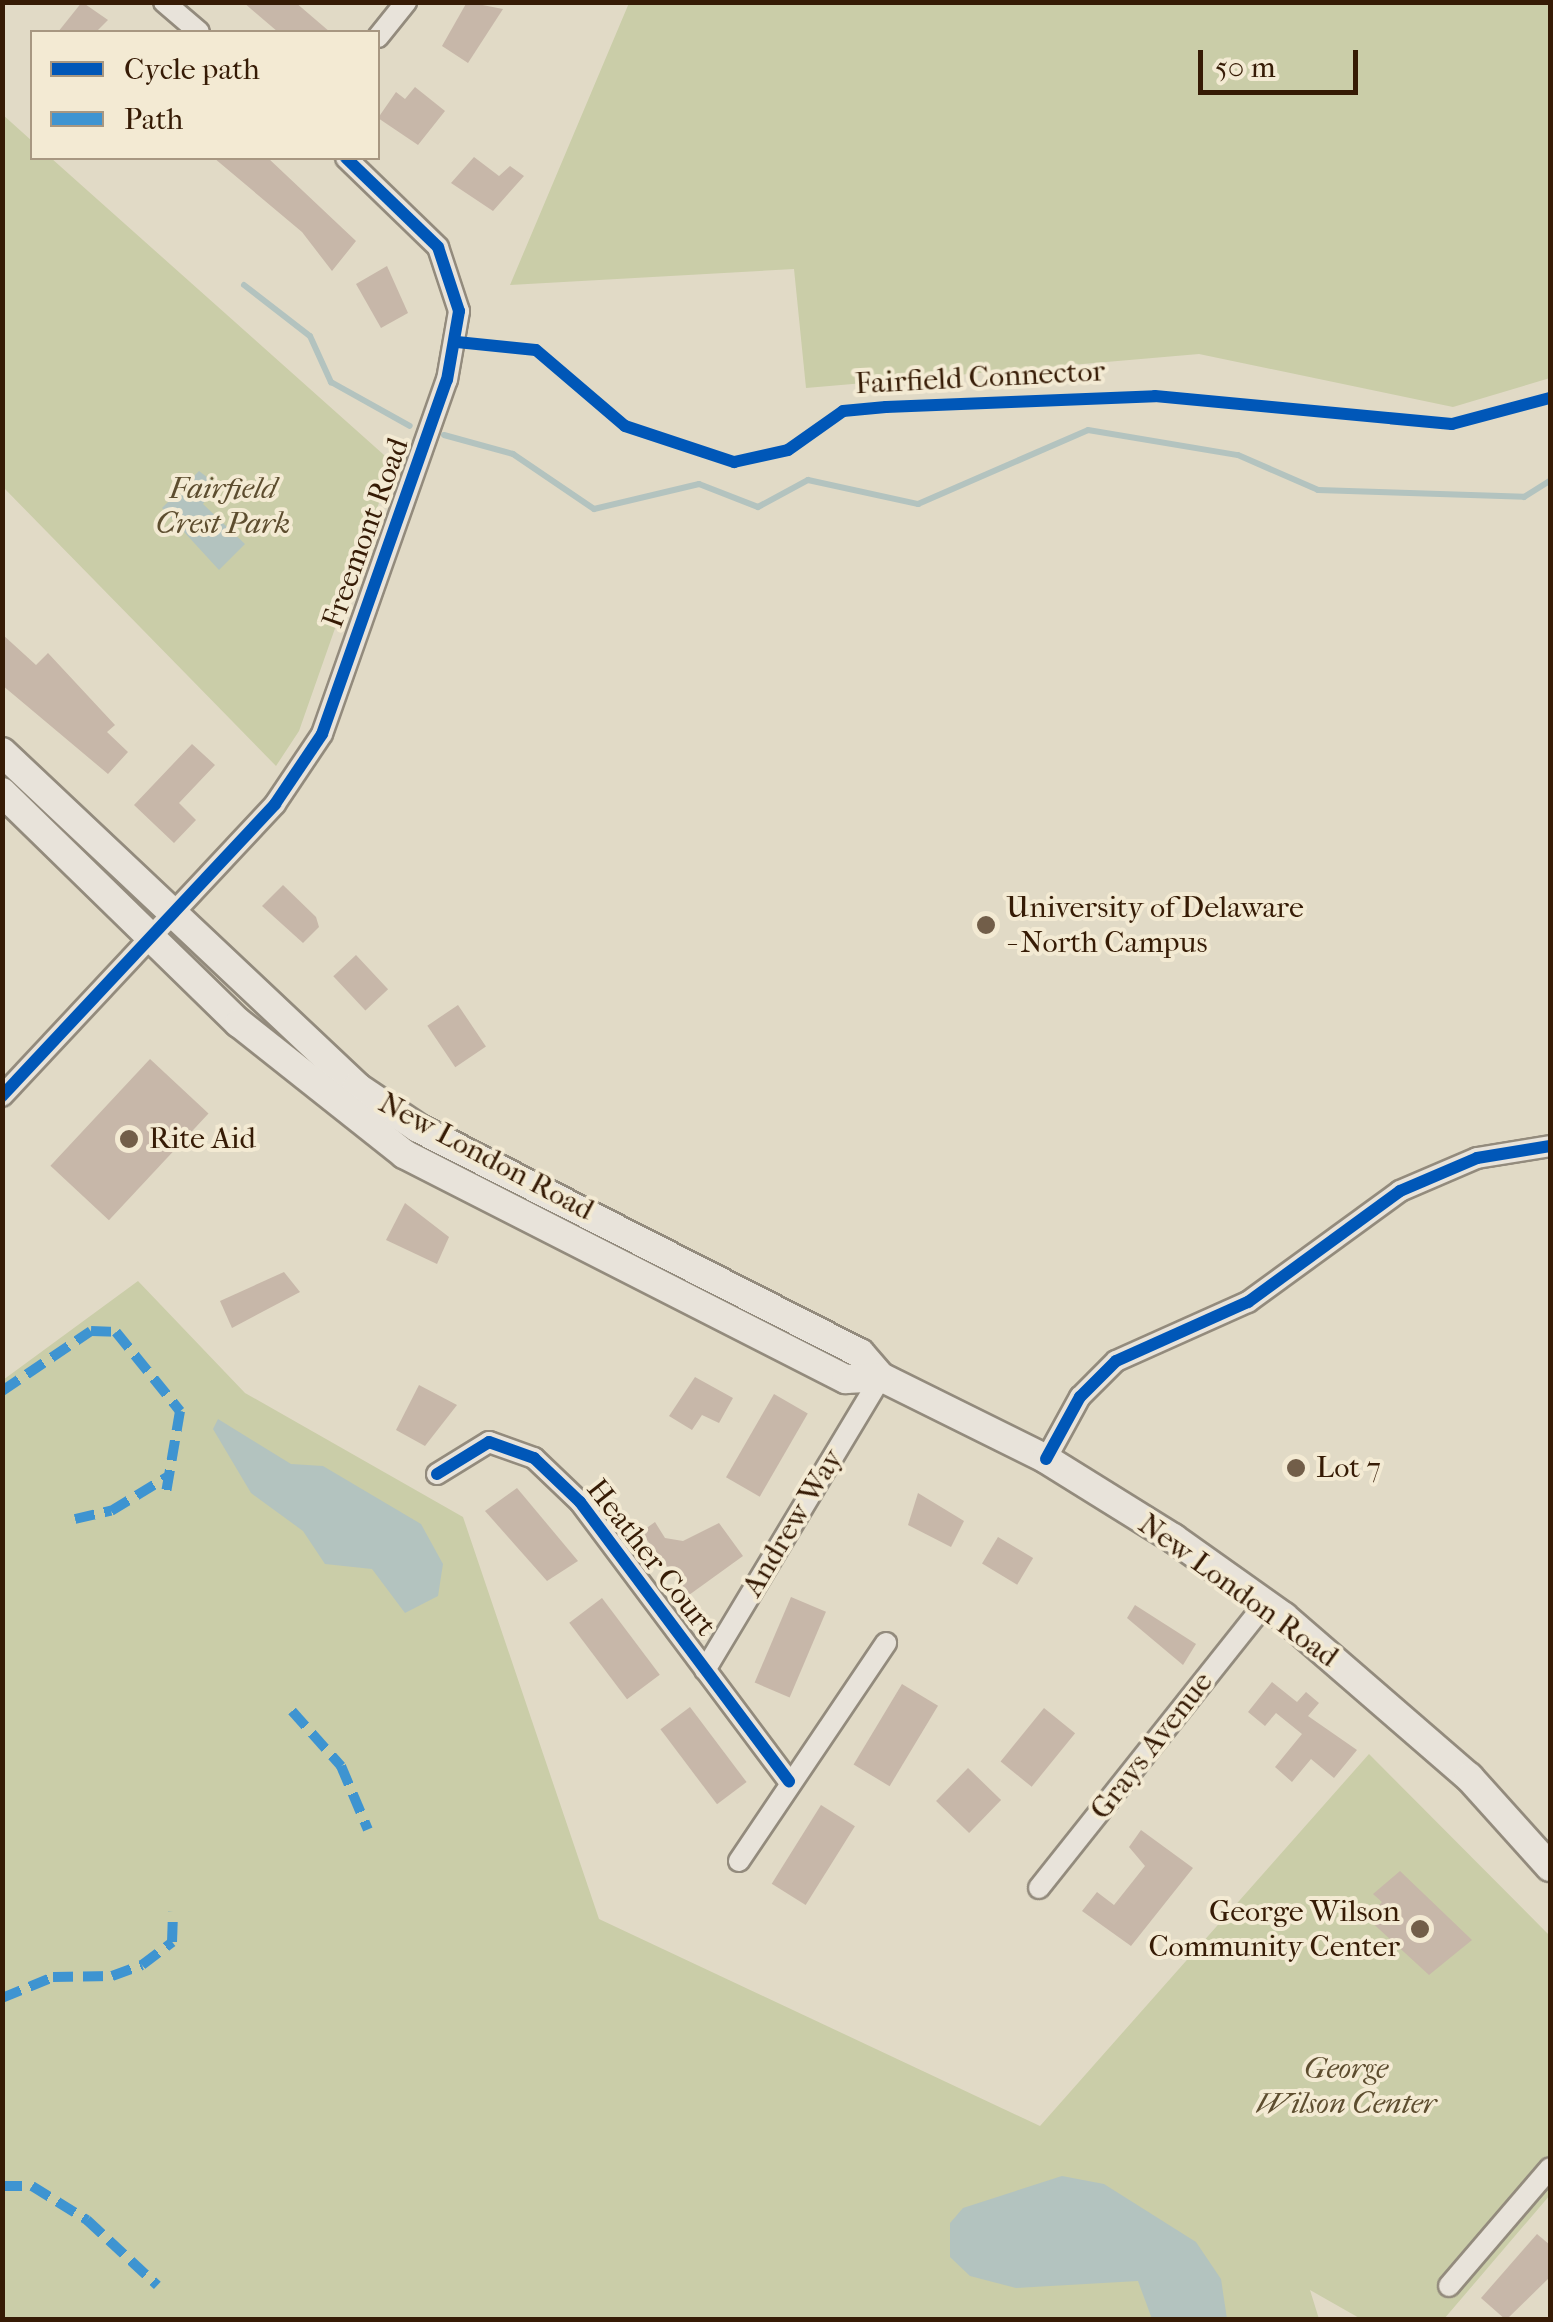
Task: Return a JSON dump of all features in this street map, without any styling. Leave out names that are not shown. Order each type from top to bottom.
[{"type":"main road","name":"New London Road","points":[[2,752],[342,1074],[418,1128],[860,1352],[881,1378],[1046,1459],[1265,1604],[1469,1777],[1550,1867]]},
{"type":"main road","name":"New London Road","points":[[2,792],[239,1023],[404,1154],[846,1379],[881,1378]]},
{"type":"street","points":[[164,2],[197,30]]},
{"type":"street","points":[[380,34],[406,2]]},
{"type":"street","name":"Freemont Road","points":[[2,1096],[172,914],[315,751],[458,342],[457,291],[438,248],[348,160]]},
{"type":"street","points":[[1046,1459],[1080,1396],[1116,1361],[1248,1302],[1400,1191],[1477,1158],[1550,1146]]},
{"type":"street","name":"Andrew Way","points":[[705,1670],[881,1378]]},
{"type":"street","name":"Heather Court","points":[[437,1474],[488,1442],[534,1458],[580,1502],[790,1781]]},
{"type":"street","name":"Grays Avenue","points":[[1039,1888],[1265,1604]]},
{"type":"street","points":[[739,1861],[886,1643]]},
{"type":"street","points":[[1449,2286],[1550,2168]]},
{"type":"green space","points":[[629,3],[1550,3],[1550,378],[1453,407],[1199,354],[806,388],[794,269],[510,285]]},
{"type":"green space","name":"Fairfield Crest Park","points":[[2,114],[30,139],[30,160],[53,160],[393,463],[299,731],[276,766],[3,487]]},
{"type":"green space","name":"George Wilson Center","points":[[138,1281],[245,1393],[463,1517],[599,1919],[1040,2126],[1369,1754],[1550,1936],[1550,2195],[1444,2319],[1361,2319],[1310,2290],[1319,2319],[3,2319],[3,1380]]},
{"type":"shaded area","points":[[199,471],[216,484],[203,504],[245,544],[219,570],[162,508]]},
{"type":"shaded area","points":[[218,1419],[291,1464],[323,1466],[421,1524],[443,1564],[438,1596],[405,1613],[372,1569],[325,1564],[303,1531],[251,1493],[213,1429]]},
{"type":"shaded area","points":[[1062,2176],[1104,2184],[1196,2242],[1221,2279],[1227,2319],[1152,2319],[1138,2281],[1016,2288],[970,2276],[950,2257],[950,2223],[963,2208]]},
{"type":"building","points":[[82,2],[108,20],[98,30],[60,30]]},
{"type":"building","points":[[243,2],[295,2],[328,30],[276,30]]},
{"type":"building","points":[[467,2],[503,9],[468,63],[442,46]]},
{"type":"building","points":[[415,87],[445,111],[418,145],[380,119],[396,92],[405,99]]},
{"type":"building","points":[[474,157],[499,176],[510,166],[524,176],[493,211],[451,183]]},
{"type":"building","points":[[216,160],[270,160],[356,241],[332,271],[302,232]]},
{"type":"building","points":[[387,266],[408,313],[381,328],[356,284]]},
{"type":"building","points":[[2,634],[36,665],[48,653],[115,725],[107,732],[128,752],[108,774],[2,685]]},
{"type":"building","points":[[192,744],[215,765],[179,803],[196,820],[174,843],[134,805]]},
{"type":"building","points":[[283,885],[316,917],[319,927],[303,943],[262,906]]},
{"type":"building","points":[[356,955],[388,989],[365,1011],[333,976]]},
{"type":"building","points":[[458,1005],[486,1046],[455,1067],[427,1026]]},
{"type":"building","name":"Rite Aid","points":[[150,1059],[209,1114],[109,1220],[50,1166]]},
{"type":"building","points":[[405,1203],[449,1237],[437,1264],[386,1240]]},
{"type":"building","points":[[284,1272],[300,1292],[232,1328],[220,1301]]},
{"type":"building","points":[[695,1377],[733,1398],[719,1423],[702,1415],[692,1430],[669,1416]]},
{"type":"building","points":[[419,1385],[457,1405],[425,1446],[396,1430]]},
{"type":"building","points":[[774,1394],[808,1414],[760,1497],[726,1477]]},
{"type":"building","points":[[517,1488],[578,1561],[547,1581],[485,1511]]},
{"type":"building","points":[[918,1493],[964,1521],[951,1547],[908,1525]]},
{"type":"building","points":[[655,1522],[665,1538],[683,1541],[719,1523],[743,1556],[689,1595],[641,1532]]},
{"type":"building","points":[[998,1537],[1033,1558],[1017,1585],[982,1564]]},
{"type":"building","points":[[791,1597],[826,1612],[790,1697],[755,1683]]},
{"type":"building","points":[[602,1598],[660,1675],[627,1699],[569,1623]]},
{"type":"building","points":[[1135,1605],[1196,1644],[1183,1665],[1127,1618]]},
{"type":"building","points":[[1272,1682],[1297,1702],[1306,1692],[1319,1703],[1308,1716],[1357,1750],[1334,1778],[1311,1759],[1292,1782],[1275,1767],[1302,1734],[1276,1713],[1265,1726],[1248,1712]]},
{"type":"building","points":[[902,1684],[938,1706],[890,1786],[854,1765]]},
{"type":"building","points":[[690,1707],[747,1782],[717,1804],[660,1729]]},
{"type":"building","points":[[1044,1708],[1075,1733],[1032,1787],[1001,1762]]},
{"type":"building","points":[[968,1768],[1001,1800],[969,1833],[936,1801]]},
{"type":"building","points":[[821,1805],[855,1826],[806,1905],[772,1884]]},
{"type":"building","points":[[1141,1830],[1193,1868],[1131,1946],[1082,1911],[1097,1892],[1114,1905],[1145,1866],[1129,1847]]},
{"type":"building","name":"George Wilson Community Center","points":[[1400,1871],[1472,1940],[1429,1975],[1367,1918],[1382,1902],[1373,1894]]},
{"type":"building","points":[[1537,2234],[1550,2245],[1550,2277],[1506,2320],[1481,2298]]},
{"type":"waterway","points":[[244,285],[310,336],[331,382],[410,426]]},
{"type":"waterway","points":[[444,435],[513,454],[594,509],[699,484],[758,507],[808,480],[918,504],[1088,430],[1238,455],[1318,490],[1524,497],[1550,481]]},
{"type":"marked path","points":[[2,1391],[91,1331],[116,1332],[180,1411],[165,1499]]},
{"type":"marked path","points":[[75,1519],[111,1511],[167,1477]]},
{"type":"marked path","points":[[292,1711],[341,1766],[368,1830]]},
{"type":"marked path","points":[[2,1998],[53,1977],[112,1976],[142,1965],[172,1942],[173,1912]]},
{"type":"marked path","points":[[2,2186],[32,2186],[87,2220],[157,2285]]},
{"type":"cycle path","points":[[2,1096],[275,804],[322,734],[447,380],[459,311],[438,247],[348,160]]},
{"type":"cycle path","name":"Fairfield Connector","points":[[457,342],[536,350],[625,426],[734,462],[788,450],[843,411],[886,407],[1155,396],[1452,424],[1550,398]]},
{"type":"cycle path","points":[[1046,1459],[1080,1397],[1116,1361],[1248,1302],[1400,1191],[1477,1158],[1550,1146]]},
{"type":"cycle path","points":[[437,1474],[489,1442],[534,1458],[580,1502],[789,1781]]},
{"type":"place","name":"University of Delaware - North Campus","points":[[986,925]]},
{"type":"place","name":"Rite Aid","points":[[129,1139]]},
{"type":"place","name":"Lot 7","points":[[1296,1468]]},
{"type":"place","name":"George Wilson Community Center","points":[[1420,1929]]}]
